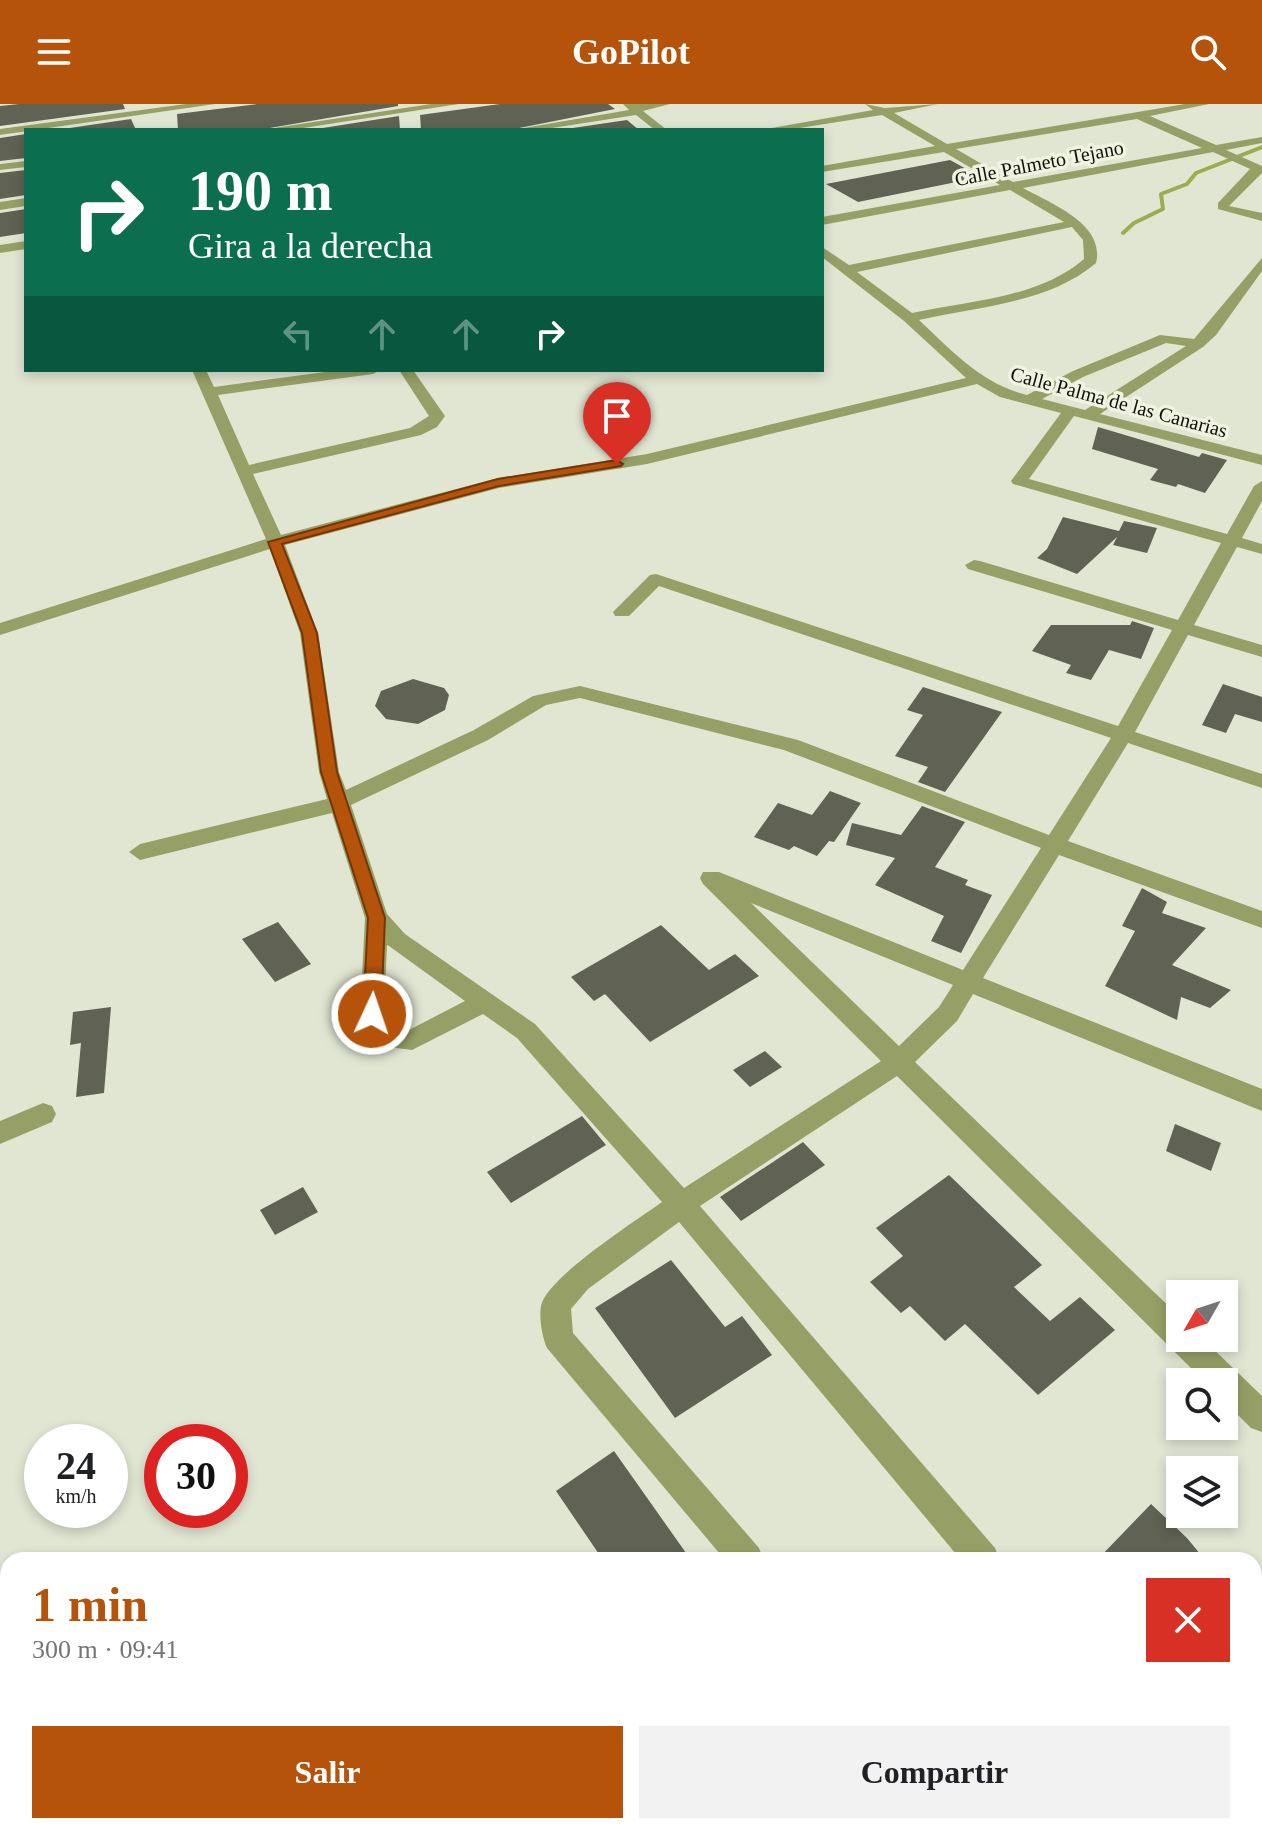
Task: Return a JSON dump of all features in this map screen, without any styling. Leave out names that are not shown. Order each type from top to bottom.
[{"type":"street","points":[[30,128],[210,104]]},
{"type":"street","points":[[378,104],[391,118]]},
{"type":"street","points":[[287,128],[391,118],[454,104]]},
{"type":"street","points":[[528,128],[665,104]]},
{"type":"street","points":[[870,104],[1075,223],[1089,240],[1091,260],[1069,279],[1032,292],[909,318]]},
{"type":"street","points":[[779,128],[933,104]]},
{"type":"street","points":[[1115,104],[1208,149],[1259,169],[1222,206],[1262,217]]},
{"type":"street","points":[[824,169],[1204,104]]},
{"type":"street","points":[[634,108],[659,128]]},
{"type":"street","points":[[0,132],[24,129]]},
{"type":"street","name":"Calle Palmeto Tejano","points":[[824,221],[1262,140]]},
{"type":"street","points":[[0,167],[24,164]]},
{"type":"street","points":[[0,206],[24,202]]},
{"type":"street","points":[[846,270],[1075,223]]},
{"type":"street","points":[[0,249],[24,245]]},
{"type":"street","name":"Calle Palma de las Canarias","points":[[824,253],[909,318],[977,380],[1029,400],[1262,460]]},
{"type":"street","points":[[1262,262],[1211,332],[1198,344],[1080,413],[1019,481],[1262,549]]},
{"type":"street","points":[[1029,400],[1078,374],[1165,338],[1198,344]]},
{"type":"street","points":[[200,372],[275,542],[309,633],[329,772],[377,918],[372,1014],[390,1039],[412,1040],[486,1001]]},
{"type":"street","points":[[209,392],[358,372]]},
{"type":"street","points":[[244,471],[415,432],[432,424],[437,416],[407,372]]},
{"type":"street","points":[[0,629],[275,542],[498,483],[647,459],[977,380]]},
{"type":"street","points":[[740,1552],[558,1338],[556,1305],[578,1280],[681,1204],[899,1062],[948,1014],[1123,735],[1262,486]]},
{"type":"street","points":[[974,565],[1262,651]]},
{"type":"street","points":[[622,612],[656,579],[1262,781]]},
{"type":"street","points":[[140,852],[338,803],[481,735],[540,700],[580,692],[791,745],[1262,920]]},
{"type":"street","points":[[1166,1322],[711,878],[1262,1100]]},
{"type":"street","points":[[377,918],[397,940],[526,1031],[681,1204],[976,1552]]},
{"type":"street","points":[[0,1133],[43,1114]]},
{"type":"street","points":[[1196,1352],[1262,1417]]},
{"type":"building","points":[[123,104],[125,109],[0,126],[0,106]]},
{"type":"building","points":[[257,104],[398,104],[270,128],[178,128],[177,114]]},
{"type":"building","points":[[500,104],[608,104],[615,109],[519,128],[421,128],[420,115]]},
{"type":"building","points":[[399,116],[400,128],[323,128]]},
{"type":"building","points":[[131,119],[135,128],[70,128]]},
{"type":"building","points":[[627,120],[637,128],[573,128]]},
{"type":"building","points":[[24,134],[24,158],[0,161],[0,138]]},
{"type":"building","points":[[950,160],[981,177],[858,202],[826,184]]},
{"type":"building","points":[[24,170],[24,195],[0,199],[0,173]]},
{"type":"building","points":[[24,209],[24,233],[0,237],[0,213]]},
{"type":"building","points":[[1098,427],[1199,457],[1202,453],[1227,460],[1205,493],[1178,484],[1176,487],[1150,480],[1158,469],[1092,449]]},
{"type":"building","points":[[1063,517],[1119,531],[1124,521],[1157,528],[1147,553],[1113,545],[1117,537],[1077,574],[1037,558],[1047,549]]},
{"type":"building","points":[[1132,621],[1154,628],[1141,659],[1109,650],[1091,680],[1066,673],[1071,665],[1032,651],[1051,625],[1130,625]]},
{"type":"building","points":[[413,679],[444,688],[449,695],[445,710],[418,724],[386,719],[375,706],[381,691]]},
{"type":"building","points":[[1223,684],[1262,697],[1262,722],[1235,714],[1226,733],[1202,725]]},
{"type":"building","points":[[923,687],[1002,712],[945,792],[918,782],[928,767],[895,756],[923,715],[907,710]]},
{"type":"building","points":[[830,791],[861,803],[834,842],[829,841],[817,856],[794,846],[789,850],[754,837],[778,803],[812,815]]},
{"type":"building","points":[[922,806],[965,822],[935,867],[968,880],[965,885],[992,895],[961,953],[931,941],[944,916],[875,885],[895,858],[846,845],[852,823],[901,835]]},
{"type":"building","points":[[1142,888],[1167,902],[1162,913],[1206,928],[1172,965],[1231,990],[1210,1008],[1181,997],[1177,1020],[1105,986],[1135,931],[1122,926]]},
{"type":"building","points":[[278,922],[311,964],[275,982],[242,939]]},
{"type":"building","points":[[661,925],[709,970],[735,954],[759,976],[650,1042],[605,994],[594,1001],[571,977]]},
{"type":"building","points":[[111,1007],[104,1093],[76,1097],[81,1043],[70,1045],[73,1012]]},
{"type":"building","points":[[765,1051],[782,1067],[750,1087],[733,1070]]},
{"type":"building","points":[[582,1116],[606,1145],[511,1203],[487,1172]]},
{"type":"building","points":[[1175,1124],[1221,1143],[1211,1171],[1166,1151]]},
{"type":"building","points":[[803,1142],[825,1165],[741,1221],[720,1197]]},
{"type":"building","points":[[949,1175],[1042,1265],[1014,1287],[1050,1321],[1080,1297],[1115,1330],[1038,1395],[965,1324],[945,1341],[910,1306],[901,1313],[870,1282],[903,1256],[876,1228]]},
{"type":"building","points":[[303,1187],[318,1212],[275,1235],[260,1210]]},
{"type":"building","points":[[671,1260],[725,1327],[742,1316],[772,1355],[675,1418],[595,1308]]},
{"type":"building","points":[[614,1451],[685,1552],[598,1552],[556,1491]]},
{"type":"building","points":[[1151,1504],[1166,1518],[1166,1528],[1176,1528],[1198,1552],[1105,1552]]},
{"type":"waterway","points":[[1123,233],[1134,223],[1163,209],[1161,194],[1187,184],[1196,173],[1262,147]]},
{"type":"route","points":[[372,1014],[377,918],[358,871],[329,772],[309,633],[275,542],[498,483],[617,464]]}]
